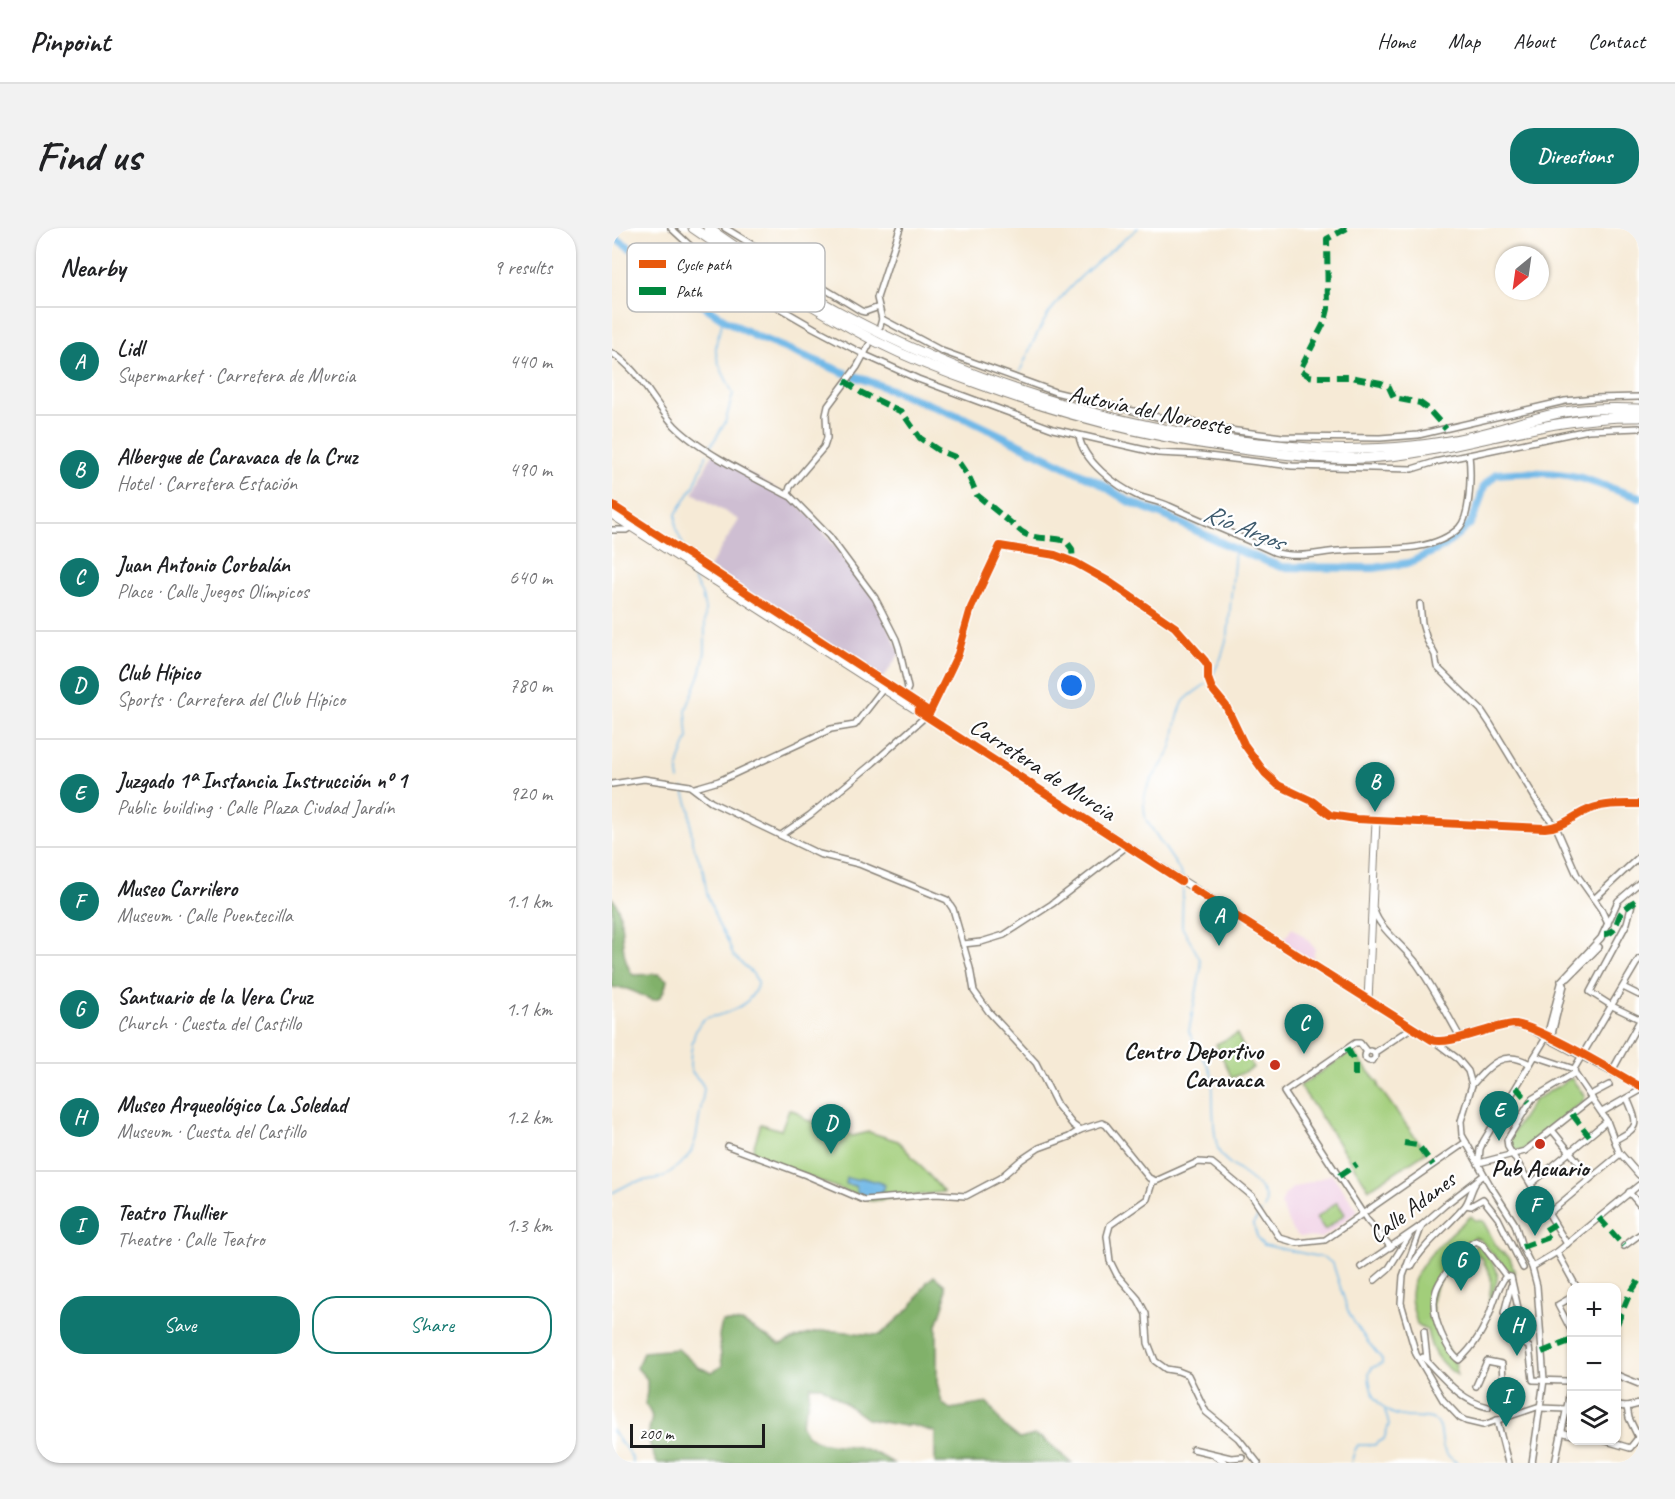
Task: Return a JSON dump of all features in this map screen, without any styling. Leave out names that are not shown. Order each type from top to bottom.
[{"type":"highway","name":"Autovía del Noroeste","points":[[693,228],[716,243]]},
{"type":"highway","name":"Autovía del Noroeste","points":[[708,228],[730,243]]},
{"type":"highway","name":"Autovía del Noroeste","points":[[825,304],[933,357],[976,375],[1111,418],[1184,433],[1301,447],[1359,450],[1422,445],[1487,433],[1566,412],[1639,409]]},
{"type":"highway","name":"Autovía del Noroeste","points":[[822,312],[898,351],[962,378],[1016,397],[1109,425],[1173,439],[1294,455],[1364,458],[1414,454],[1561,421],[1615,416],[1639,417]]},
{"type":"main road","name":"Carretera de Murcia","points":[[612,515],[902,701],[928,714],[1126,846],[1434,1041]]},
{"type":"main road","points":[[1368,1001],[1376,820]]},
{"type":"main road","points":[[1434,1041],[1448,1040],[1512,1024],[1525,1026],[1639,1086]]},
{"type":"street","points":[[671,228],[687,243]]},
{"type":"street","points":[[725,228],[750,243]]},
{"type":"street","points":[[880,326],[882,319],[877,298],[900,228]]},
{"type":"street","points":[[825,289],[861,311],[865,312],[879,307]]},
{"type":"street","points":[[784,312],[864,354],[918,379],[1053,429],[1158,453],[1315,467],[1412,469],[1588,430],[1639,428]]},
{"type":"street","points":[[882,319],[942,351],[1063,394],[1155,417],[1184,418],[1214,428],[1282,437],[1380,438],[1418,435],[1552,404],[1595,398],[1639,398]]},
{"type":"street","points":[[789,496],[790,488],[824,447],[827,438],[828,406],[857,367],[869,345]]},
{"type":"street","points":[[612,353],[641,380],[665,415],[688,437],[789,496],[823,529],[875,598],[896,639],[908,688],[902,701]]},
{"type":"street","points":[[1079,436],[1082,449],[1094,465],[1137,495],[1161,503],[1274,552],[1296,556],[1410,547],[1436,541],[1451,534],[1462,523],[1467,510],[1469,455]]},
{"type":"street","points":[[612,530],[626,530],[631,527]]},
{"type":"street","points":[[781,835],[810,815],[928,714],[958,654],[971,608],[1000,546],[1055,555],[1076,563],[1108,581],[1179,631],[1208,666],[1209,682],[1226,706],[1244,744],[1278,785],[1312,801],[1335,817],[1538,829],[1556,827],[1583,812],[1602,805],[1639,804]]},
{"type":"street","points":[[1420,604],[1422,623],[1435,655],[1437,667],[1481,710],[1540,806],[1556,827],[1577,875],[1608,924]]},
{"type":"street","points":[[695,788],[719,781],[831,729],[855,725],[883,689]]},
{"type":"street","points":[[612,784],[644,779],[685,784],[695,788],[711,802],[819,854],[864,866],[942,897],[951,904],[953,909],[976,995],[1036,1063],[1057,1106],[1080,1130]]},
{"type":"street","points":[[963,945],[1004,935],[1052,904],[1126,846]]},
{"type":"street","points":[[1594,899],[1639,857]]},
{"type":"street","points":[[1479,1163],[1481,1145],[1549,1037],[1563,983],[1601,938],[1618,901],[1639,883]]},
{"type":"street","points":[[1372,904],[1378,920],[1418,966],[1460,1037]]},
{"type":"street","points":[[1612,1071],[1639,1020],[1590,991],[1627,923],[1632,904]]},
{"type":"street","points":[[1371,937],[1377,927],[1389,932]]},
{"type":"street","points":[[1563,983],[1599,947]]},
{"type":"street","points":[[1567,1244],[1507,1143],[1508,1138],[1532,1099],[1575,1071],[1639,959]]},
{"type":"street","points":[[1623,987],[1639,995]]},
{"type":"street","points":[[1391,1247],[1371,1225],[1284,1090],[1355,1042],[1360,1043],[1366,1052],[1374,1053],[1411,1028]]},
{"type":"street","points":[[1447,1050],[1445,1045],[1448,1040]]},
{"type":"street","points":[[1434,1041],[1467,1068],[1472,1085]]},
{"type":"street","points":[[1366,1052],[1364,1058],[1370,1062],[1375,1058],[1374,1053]]},
{"type":"street","points":[[1535,1056],[1575,1071],[1607,1120],[1620,1154],[1639,1175]]},
{"type":"street","points":[[1530,1064],[1517,1058],[1500,1060],[1489,1067],[1472,1085],[1460,1125],[1462,1135],[1484,1175],[1515,1224],[1538,1286],[1544,1380],[1532,1463]]},
{"type":"street","points":[[1518,1162],[1525,1151],[1609,1085]]},
{"type":"street","points":[[1602,1112],[1639,1091]]},
{"type":"street","points":[[1615,1140],[1634,1132],[1638,1126],[1638,1120],[1626,1098]]},
{"type":"street","points":[[1532,1184],[1607,1120]]},
{"type":"street","points":[[728,1146],[806,1175],[844,1193],[872,1201],[936,1194],[968,1195],[1000,1178],[1039,1148],[1099,1123],[1106,1125],[1140,1169],[1153,1180]]},
{"type":"street","points":[[1552,1130],[1587,1173]]},
{"type":"street","points":[[1153,1180],[1198,1162],[1212,1163],[1252,1196],[1278,1237],[1290,1242],[1324,1240],[1466,1142]]},
{"type":"street","points":[[1479,1163],[1525,1151]]},
{"type":"street","points":[[1549,1213],[1620,1154]]},
{"type":"street","name":"Calle Adanes","points":[[1362,1267],[1422,1225],[1484,1175]]},
{"type":"street","points":[[1153,1180],[1147,1199],[1115,1221],[1107,1230],[1110,1261],[1117,1275],[1138,1299],[1146,1314],[1148,1343],[1155,1361],[1166,1369],[1188,1375],[1206,1412],[1238,1438],[1258,1463]]},
{"type":"street","points":[[1406,1267],[1411,1267],[1420,1252],[1466,1205],[1477,1180]]},
{"type":"street","points":[[1532,1267],[1557,1252],[1639,1185]]},
{"type":"street","points":[[1629,1192],[1639,1204]]},
{"type":"street","points":[[1466,1205],[1471,1206],[1483,1199],[1498,1218],[1523,1268]]},
{"type":"street","points":[[1422,1225],[1406,1267],[1401,1304],[1420,1359],[1443,1400],[1466,1422],[1483,1425],[1540,1407],[1566,1409]]},
{"type":"street","points":[[1375,1280],[1389,1268],[1409,1234]]},
{"type":"street","points":[[1624,1246],[1639,1235]]},
{"type":"street","points":[[1506,1276],[1472,1350],[1460,1360],[1456,1358],[1444,1340],[1434,1314],[1434,1296],[1444,1272],[1476,1241],[1482,1244],[1506,1276],[1511,1277],[1512,1292],[1518,1308],[1520,1338],[1522,1343],[1529,1347],[1533,1380],[1569,1381],[1570,1391]]},
{"type":"street","points":[[1557,1252],[1575,1283]]},
{"type":"street","points":[[1504,1313],[1512,1292]]},
{"type":"street","points":[[1567,1300],[1558,1305],[1567,1322]]},
{"type":"street","points":[[1424,1331],[1427,1361]]},
{"type":"street","points":[[1420,1359],[1423,1357],[1456,1390],[1488,1407]]},
{"type":"street","points":[[1476,1386],[1487,1361],[1502,1364],[1503,1380],[1494,1395]]},
{"type":"street","points":[[1621,1376],[1639,1383]]},
{"type":"street","points":[[1621,1406],[1639,1404]]},
{"type":"street","points":[[1555,1463],[1567,1405]]},
{"type":"street","points":[[1620,1445],[1630,1448],[1639,1438],[1629,1418],[1627,1407]]},
{"type":"street","points":[[1497,1420],[1508,1463]]},
{"type":"street","points":[[1561,1432],[1567,1434]]},
{"type":"street","points":[[1193,1449],[1234,1458],[1254,1457]]},
{"type":"street","points":[[1209,1454],[1226,1463]]},
{"type":"street","points":[[1238,1463],[1242,1457]]},
{"type":"shaded area","points":[[713,453],[789,496],[815,521],[875,598],[900,653],[882,680],[709,567],[739,520],[693,493]]},
{"type":"shaded area","points":[[1292,928],[1306,938],[1315,949],[1312,961],[1282,943]]},
{"type":"shaded area","points":[[1332,1174],[1358,1211],[1322,1238],[1300,1237],[1292,1230],[1281,1205],[1284,1196],[1291,1189]]},
{"type":"green space","points":[[612,898],[620,914],[625,956],[633,975],[659,974],[667,980],[661,997],[657,999],[652,1000],[627,989],[612,987]]},
{"type":"green space","points":[[1237,1034],[1253,1068],[1232,1078],[1216,1044]]},
{"type":"green space","points":[[1352,1051],[1379,1084],[1378,1086],[1426,1152],[1369,1189],[1300,1086]]},
{"type":"green space","points":[[1571,1078],[1585,1096],[1584,1100],[1522,1151],[1513,1148],[1509,1139],[1533,1101]]},
{"type":"green space","points":[[789,1109],[797,1112],[806,1120],[834,1126],[852,1136],[869,1132],[898,1141],[944,1192],[872,1201],[751,1155],[761,1124],[781,1130]]},
{"type":"green space","points":[[1337,1202],[1345,1214],[1325,1230],[1316,1218]]},
{"type":"green space","points":[[1471,1216],[1475,1220],[1483,1221],[1498,1249],[1510,1258],[1515,1273],[1512,1275],[1479,1239],[1474,1237],[1437,1284],[1432,1309],[1435,1324],[1451,1353],[1457,1375],[1440,1361],[1433,1350],[1427,1330],[1417,1324],[1411,1296],[1417,1273],[1424,1262]]},
{"type":"green space","points":[[1479,1244],[1493,1262],[1497,1274],[1488,1309],[1491,1278],[1483,1259],[1475,1253],[1474,1246]]},
{"type":"green space","points":[[934,1276],[945,1285],[945,1301],[937,1325],[937,1382],[942,1403],[950,1409],[988,1403],[1004,1426],[1020,1439],[1034,1435],[1044,1439],[1072,1463],[935,1463],[935,1432],[911,1425],[904,1426],[867,1419],[821,1386],[810,1386],[808,1403],[801,1424],[811,1438],[825,1443],[863,1448],[893,1463],[657,1463],[650,1443],[649,1430],[652,1417],[645,1404],[647,1379],[637,1368],[643,1352],[678,1349],[698,1367],[712,1372],[722,1366],[719,1336],[722,1322],[742,1322],[780,1345],[822,1331],[880,1335],[912,1306],[927,1282]]},
{"type":"water","points":[[847,1178],[855,1180],[863,1178],[885,1185],[878,1195],[866,1196],[858,1193],[855,1186],[846,1184]]},
{"type":"waterway","points":[[1020,371],[1041,326],[1059,300],[1091,267],[1138,228]]},
{"type":"waterway","name":"Río Argos","points":[[612,236],[627,246]]},
{"type":"waterway","name":"Río Argos","points":[[713,312],[755,336],[845,373]]},
{"type":"waterway","points":[[710,447],[725,423],[733,394],[719,365],[716,353],[722,318]]},
{"type":"waterway","name":"Río Argos","points":[[855,376],[969,420],[1098,482],[1128,501],[1281,567],[1373,568],[1409,563],[1443,547],[1469,525],[1477,510],[1484,486],[1496,474],[1560,474],[1581,478],[1639,497]]},
{"type":"waterway","points":[[684,547],[676,529],[676,514],[694,486],[707,454]]},
{"type":"waterway","points":[[1211,678],[1221,658],[1228,634],[1235,549]]},
{"type":"waterway","points":[[679,780],[679,762],[688,738],[686,710],[701,672],[705,652],[705,609],[702,595],[687,567]]},
{"type":"waterway","points":[[1183,878],[1146,820],[1145,796],[1147,787],[1167,757],[1184,701],[1206,684]]},
{"type":"waterway","points":[[612,1193],[631,1183],[664,1177],[691,1152],[696,1138],[704,1089],[690,1065],[694,1035],[705,1019],[730,1012],[748,1001],[758,982],[733,955],[718,924],[707,894],[703,869],[692,842],[690,811],[683,788]]},
{"type":"waterway","points":[[1183,883],[1182,927],[1200,959],[1201,968],[1189,1031],[1212,1075],[1214,1128],[1218,1148],[1226,1161],[1258,1186],[1266,1200],[1264,1209]]},
{"type":"waterway","points":[[1261,1212],[1253,1224],[1258,1239],[1264,1245],[1325,1258],[1333,1264],[1348,1311],[1367,1341],[1382,1359],[1382,1363],[1372,1368],[1369,1373],[1375,1397],[1384,1409],[1398,1416],[1434,1420],[1441,1430],[1444,1450],[1457,1463]]},
{"type":"waterway","points":[[1351,1463],[1358,1445],[1374,1445],[1384,1439],[1389,1424],[1385,1411]]},
{"type":"waterway","points":[[612,1430],[630,1454],[633,1463]]},
{"type":"marked path","points":[[1347,228],[1327,239],[1328,309],[1325,321],[1300,370],[1309,376],[1351,377],[1381,383],[1389,387],[1394,398],[1420,403],[1446,429]]},
{"type":"marked path","points":[[845,381],[862,393],[902,412],[920,438],[938,450],[955,457],[970,479],[977,495],[1022,532],[1027,535],[1066,541],[1072,549],[1073,562]]},
{"type":"marked path","points":[[1604,934],[1615,928],[1621,913],[1639,898]]},
{"type":"marked path","points":[[1347,1048],[1355,1063],[1355,1076]]},
{"type":"marked path","points":[[1516,1087],[1529,1102]]},
{"type":"marked path","points":[[1572,1114],[1589,1136]]},
{"type":"marked path","points":[[1404,1143],[1418,1145],[1433,1165]]},
{"type":"marked path","points":[[1339,1176],[1357,1164]]},
{"type":"marked path","points":[[1599,1218],[1624,1246]]},
{"type":"marked path","points":[[1522,1247],[1547,1238],[1544,1231],[1555,1224]]},
{"type":"marked path","points":[[1621,1314],[1629,1295],[1639,1280]]},
{"type":"marked path","points":[[1542,1352],[1567,1342]]},
{"type":"cycle path","points":[[612,505],[930,712],[958,654],[971,608],[1000,546],[1055,555],[1076,563],[1108,581],[1175,627],[1205,661],[1212,689],[1226,706],[1244,744],[1265,773],[1278,785],[1312,801],[1330,815],[1356,819],[1545,828],[1558,825],[1596,807],[1639,804]]},
{"type":"cycle path","points":[[918,711],[1181,881]]},
{"type":"cycle path","points":[[1193,889],[1432,1040],[1460,1038],[1505,1025],[1524,1026],[1576,1050],[1639,1086]]},
{"type":"place","name":"Albergue de Caravaca de la Cruz","points":[[1375,812]]},
{"type":"place","name":"Lidl","points":[[1219,946]]},
{"type":"place","name":"Juan Antonio Corbalán","points":[[1304,1054]]},
{"type":"place","name":"Centro Deportivo Caravaca","points":[[1275,1065]]},
{"type":"place","name":"Juzgado 1ª Instancia Instrucción nº 1","points":[[1499,1141]]},
{"type":"place","name":"Pub Acuario","points":[[1540,1144]]},
{"type":"place","name":"Club Hípico","points":[[831,1154]]},
{"type":"place","name":"Museo Carrilero","points":[[1535,1236]]},
{"type":"place","name":"Santuario de la Vera Cruz","points":[[1461,1291]]},
{"type":"place","name":"Museo Arqueológico La Soledad","points":[[1517,1356]]},
{"type":"place","name":"Teatro Thullier","points":[[1506,1427]]}]
